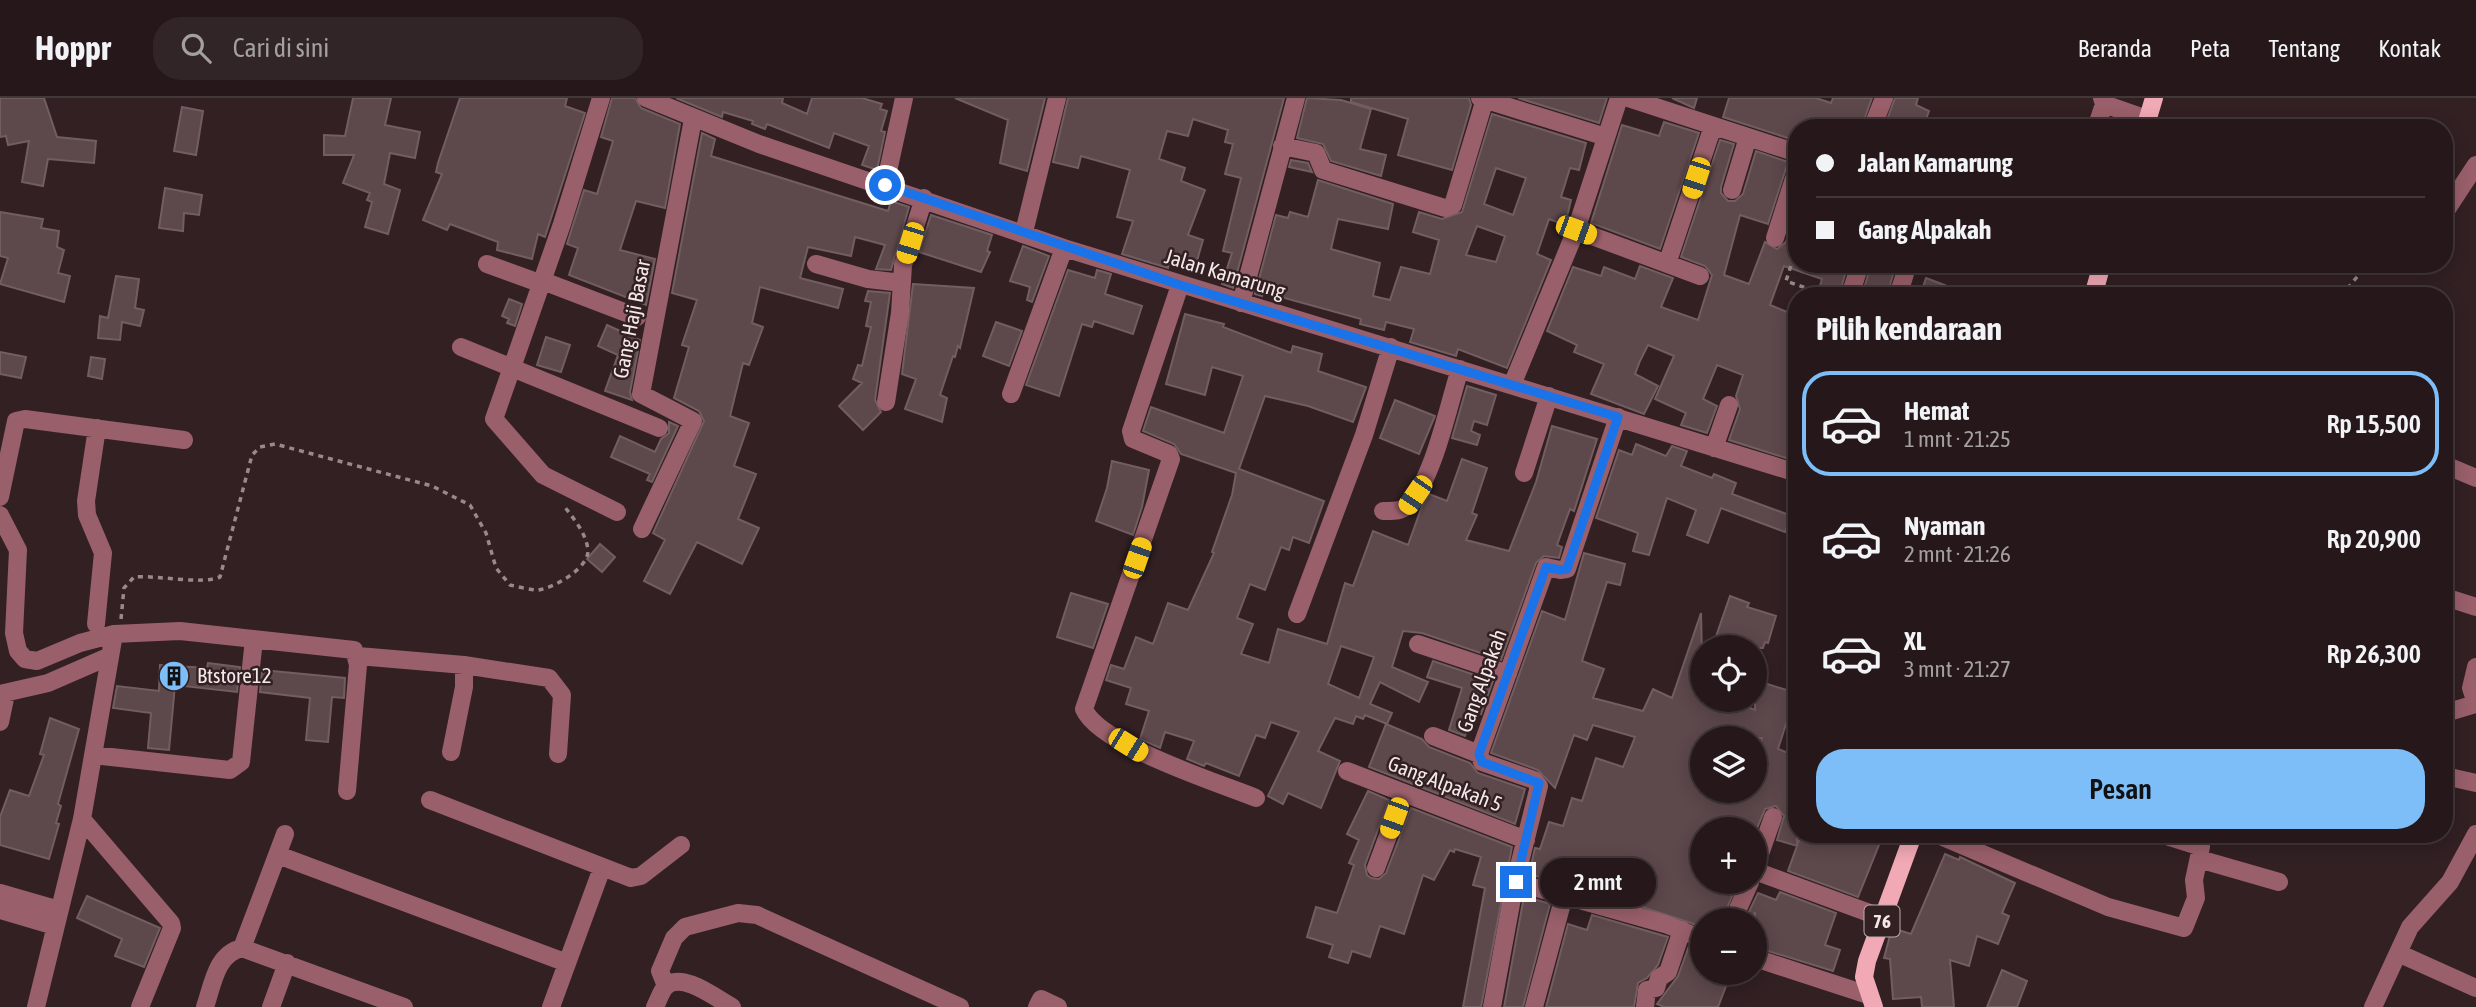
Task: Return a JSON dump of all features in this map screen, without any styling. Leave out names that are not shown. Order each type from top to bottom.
[{"type":"main road","points":[[2147,119],[2154,98]]},
{"type":"main road","name":"76","points":[[1871,1001],[1864,976],[1910,843]]},
{"type":"street","points":[[601,98],[542,283],[494,419],[543,475],[617,512]]},
{"type":"street","name":"Jalan Kamarung","points":[[646,98],[692,119],[1064,248],[1714,448],[1788,464]]},
{"type":"street","points":[[885,185],[904,98]]},
{"type":"street","points":[[1024,232],[1057,98]]},
{"type":"street","points":[[1241,303],[1296,98]]},
{"type":"street","points":[[1512,385],[1576,230],[1619,98]]},
{"type":"street","points":[[1628,98],[1676,105],[1713,125],[1788,150]]},
{"type":"street","points":[[1876,119],[1884,98]]},
{"type":"street","points":[[1282,146],[1316,153],[1323,170],[1344,178],[1446,208],[1452,205],[1483,99],[1605,137]]},
{"type":"street","points":[[2098,119],[2103,101],[2138,119]]},
{"type":"street","name":"Gang Haji Basar","points":[[642,529],[693,421],[641,394],[692,119]]},
{"type":"street","points":[[1667,264],[1713,125]]},
{"type":"street","points":[[1732,190],[1748,137]]},
{"type":"street","points":[[2453,200],[2476,165]]},
{"type":"street","points":[[1775,238],[1788,197]]},
{"type":"street","points":[[886,402],[903,265],[924,198]]},
{"type":"street","points":[[1576,230],[1700,276]]},
{"type":"street","points":[[1011,394],[1064,248]]},
{"type":"street","points":[[487,264],[637,317]]},
{"type":"street","points":[[816,264],[868,279],[902,282]]},
{"type":"street","points":[[1180,285],[1130,431],[1133,439],[1169,454],[1171,460],[1084,709],[1100,726],[1141,753],[1256,798]]},
{"type":"street","points":[[461,347],[659,428]]},
{"type":"street","points":[[1297,614],[1364,435],[1391,347]]},
{"type":"street","points":[[1383,510],[1398,511],[1407,507],[1432,464],[1460,369]]},
{"type":"street","points":[[1524,472],[1549,396]]},
{"type":"street","points":[[1714,448],[1729,405]]},
{"type":"street","name":"Gang Alpakah","points":[[1492,1007],[1516,882],[1539,783],[1482,762],[1479,754],[1546,567],[1567,569],[1618,417]]},
{"type":"street","points":[[0,497],[16,421],[25,419],[184,440]]},
{"type":"street","points":[[96,624],[103,553],[87,515],[86,501],[97,429]]},
{"type":"street","points":[[2453,468],[2476,478]]},
{"type":"street","points":[[0,515],[18,550],[14,633],[18,651],[25,659],[37,662],[80,643],[116,634],[180,631],[349,649],[358,656],[464,666],[549,678],[557,685],[562,695],[558,754]]},
{"type":"street","points":[[2453,600],[2476,607]]},
{"type":"street","points":[[36,1007],[82,819],[116,634]]},
{"type":"street","points":[[93,755],[230,770],[237,768],[241,762],[254,639]]},
{"type":"street","points":[[1418,644],[1508,674]]},
{"type":"street","points":[[0,722],[3,694],[48,683],[110,656]]},
{"type":"street","points":[[347,791],[358,656]]},
{"type":"street","points":[[451,752],[464,687],[464,666]]},
{"type":"street","points":[[2453,709],[2474,698],[2476,668]]},
{"type":"street","points":[[1433,736],[1479,754]]},
{"type":"street","name":"Gang Alpakah 5","points":[[1348,771],[1526,840]]},
{"type":"street","points":[[2453,778],[2476,783]]},
{"type":"street","points":[[1376,868],[1404,793]]},
{"type":"street","points":[[430,800],[602,868],[635,878],[681,845]]},
{"type":"street","points":[[1767,835],[1773,817]]},
{"type":"street","points":[[82,819],[171,923],[172,928],[140,1007]]},
{"type":"street","points":[[242,948],[285,834]]},
{"type":"street","points":[[2379,1005],[2398,953],[2417,916],[2450,882],[2476,834]]},
{"type":"street","points":[[74,852],[90,838],[99,838]]},
{"type":"street","points":[[1957,843],[2108,907],[2179,929],[2188,925],[2196,898],[2194,880],[2199,844],[2195,843]]},
{"type":"street","points":[[278,855],[567,962]]},
{"type":"street","points":[[2199,859],[2279,882]]},
{"type":"street","points":[[551,1007],[602,868]]},
{"type":"street","points":[[1767,874],[1883,918]]},
{"type":"street","points":[[1516,882],[1690,933]]},
{"type":"street","points":[[0,893],[26,909],[57,918]]},
{"type":"street","points":[[1534,1007],[1564,896]]},
{"type":"street","points":[[0,910],[26,909]]},
{"type":"street","points":[[666,986],[660,971],[663,958],[685,927],[705,920],[747,914],[757,915],[960,1007]]},
{"type":"street","points":[[1645,1007],[1647,990],[1656,988],[1659,978],[1668,972],[1682,930]]},
{"type":"street","points":[[205,1007],[222,960],[230,951],[242,948],[404,1007]]},
{"type":"street","points":[[2398,953],[2476,988]]},
{"type":"street","points":[[1767,962],[1871,1001]]},
{"type":"street","points":[[271,1007],[287,963]]},
{"type":"street","points":[[654,1007],[666,986],[676,980],[686,982],[732,1007]]},
{"type":"street","points":[[1037,1007],[1041,999],[1058,1007]]},
{"type":"path","points":[[1789,273],[1786,281],[1803,287]]},
{"type":"path","points":[[2349,287],[2360,273]]},
{"type":"path","points":[[116,634],[124,588],[134,577],[157,575],[209,581],[220,577],[252,455],[260,447],[275,444],[432,486],[470,505],[486,533],[496,568],[510,585],[539,590],[565,579],[584,563],[588,553],[581,529],[543,475]]},
{"type":"building","points":[[0,98],[44,98],[57,137],[96,141],[94,163],[48,159],[43,186],[22,182],[29,141],[8,145],[6,136],[0,137]]},
{"type":"building","points":[[353,98],[391,98],[385,125],[420,132],[415,158],[390,153],[384,184],[400,190],[388,234],[365,227],[372,202],[367,200],[370,193],[343,183],[354,155],[324,155],[324,135],[345,136]]},
{"type":"building","points":[[460,98],[567,98],[565,106],[585,113],[545,237],[538,234],[532,259],[497,250],[498,242],[450,224],[447,230],[423,220],[442,174],[436,172],[438,163]]},
{"type":"building","points":[[612,98],[635,98],[641,108],[680,124],[665,208],[636,201],[620,250],[655,259],[646,305],[569,275],[578,248],[567,244],[584,190],[597,194],[613,141],[601,137]]},
{"type":"building","points":[[676,98],[783,98],[782,103],[807,114],[812,98],[862,98],[882,104],[880,109],[887,111],[881,131],[885,132],[877,170],[862,165],[869,146],[834,133],[829,148],[767,124],[765,129],[752,124],[753,121],[723,112],[722,117]]},
{"type":"building","points":[[955,98],[1045,98],[1027,171],[1000,163],[1008,120]]},
{"type":"building","points":[[1068,98],[1284,98],[1233,288],[1222,284],[1232,253],[1223,251],[1241,178],[1225,174],[1233,144],[1225,142],[1228,130],[1193,119],[1188,136],[1167,131],[1159,159],[1185,168],[1181,181],[1205,190],[1188,235],[1203,240],[1194,271],[1169,263],[1168,268],[1122,254],[1133,221],[1117,217],[1130,170],[1081,156],[1078,168],[1053,162]]},
{"type":"building","points":[[1307,98],[1341,100],[1371,109],[1360,149],[1386,155],[1381,176],[1331,161],[1323,144],[1297,138]]},
{"type":"building","points":[[1351,98],[1469,98],[1471,105],[1452,170],[1398,155],[1408,119],[1351,102]]},
{"type":"building","points":[[1518,98],[1607,98],[1599,123]]},
{"type":"building","points":[[1672,98],[1697,98],[1694,108]]},
{"type":"building","points":[[1729,98],[1816,98],[1831,103],[1833,98],[1872,98],[1864,119],[1788,119],[1788,138],[1723,117]]},
{"type":"building","points":[[1895,98],[1918,98],[1916,105],[1929,111],[1926,119],[1887,119]]},
{"type":"building","points":[[182,107],[203,111],[196,155],[174,151]]},
{"type":"building","points":[[1492,114],[1586,143],[1579,170],[1570,168],[1561,197],[1571,200],[1565,225],[1549,219],[1537,254],[1551,260],[1507,368],[1458,349],[1456,356],[1410,342],[1414,329],[1386,322],[1384,330],[1360,324],[1361,319],[1263,292],[1262,296],[1255,294],[1276,215],[1288,218],[1290,212],[1308,217],[1318,180],[1393,204],[1388,229],[1338,219],[1331,249],[1380,263],[1373,296],[1390,300],[1401,267],[1430,274],[1439,240],[1413,232],[1419,212],[1442,219],[1462,212]],"holes":[[[1496,168],[1526,178],[1513,215],[1484,204]],[[1477,226],[1505,236],[1496,262],[1466,255]]]},
{"type":"building","points":[[1664,122],[1699,133],[1660,249],[1591,223],[1622,125],[1659,136]]},
{"type":"building","points":[[702,133],[715,139],[711,156],[888,211],[891,201],[909,207],[891,270],[876,269],[885,245],[855,237],[851,256],[808,247],[800,278],[843,289],[838,308],[760,287],[752,323],[763,327],[749,365],[743,363],[730,416],[749,423],[734,466],[756,474],[738,519],[759,528],[742,564],[697,542],[670,594],[644,581],[665,540],[653,533],[704,421],[699,411],[674,398],[689,347],[682,345],[697,300],[672,293]]},
{"type":"building","points":[[1720,140],[1734,144],[1721,187],[1721,193],[1728,201],[1735,201],[1743,194],[1756,151],[1788,162],[1768,224],[1740,215],[1724,275],[1749,284],[1765,242],[1777,249],[1786,242],[1788,235],[1788,267],[1784,266],[1770,305],[1788,312],[1786,458],[1729,440],[1740,409],[1736,396],[1743,375],[1717,365],[1703,399],[1717,406],[1707,433],[1681,425],[1686,413],[1655,399],[1674,356],[1648,345],[1635,374],[1658,386],[1644,414],[1591,394],[1604,364],[1574,352],[1577,345],[1547,331],[1573,267],[1601,276],[1604,267],[1635,279],[1640,266],[1673,278],[1661,307],[1698,320],[1712,275],[1705,266],[1681,257]]},
{"type":"building","points":[[1291,160],[1308,163],[1312,172],[1289,167]]},
{"type":"building","points":[[165,188],[202,195],[199,215],[184,213],[183,231],[159,228]]},
{"type":"building","points":[[0,212],[43,219],[41,228],[59,231],[57,247],[64,250],[58,273],[70,276],[64,302],[0,284],[8,258],[0,256]]},
{"type":"building","points":[[931,215],[992,235],[987,251],[990,252],[981,272],[919,252]]},
{"type":"building","points":[[1023,246],[1049,256],[1032,302],[1027,300],[1030,287],[1010,281]]},
{"type":"building","points":[[1068,270],[1095,278],[1097,270],[1111,274],[1105,294],[1142,306],[1133,334],[1094,321],[1092,327],[1082,324],[1059,396],[1026,385]]},
{"type":"building","points":[[1804,273],[1845,273],[1842,287],[1820,287],[1822,279]]},
{"type":"building","points":[[1868,273],[1893,273],[1890,287],[1865,287]]},
{"type":"building","points":[[116,276],[139,279],[135,308],[144,310],[140,326],[122,322],[120,340],[98,338],[100,316],[108,318]]},
{"type":"building","points":[[1926,278],[1950,287],[1923,287]]},
{"type":"building","points":[[913,284],[974,288],[960,348],[958,346],[955,357],[953,356],[940,395],[947,398],[942,422],[905,409],[916,379],[902,374]]},
{"type":"building","points":[[868,291],[890,293],[875,400],[881,412],[863,430],[839,406],[862,383],[853,379],[858,365],[862,366],[871,327],[866,326],[871,302],[865,301]]},
{"type":"building","points":[[509,299],[522,304],[515,326],[507,323],[509,319],[502,316]]},
{"type":"building","points":[[1185,314],[1224,324],[1223,327],[1291,353],[1293,346],[1322,354],[1318,371],[1366,387],[1353,422],[1308,406],[1265,396],[1239,469],[1324,501],[1309,543],[1293,537],[1289,550],[1281,547],[1265,590],[1250,584],[1237,618],[1253,624],[1241,654],[1269,663],[1278,629],[1327,644],[1345,583],[1353,586],[1373,531],[1408,545],[1429,494],[1447,501],[1462,459],[1487,468],[1472,513],[1477,515],[1466,540],[1509,551],[1536,482],[1552,426],[1597,439],[1574,511],[1570,509],[1557,545],[1562,547],[1559,558],[1544,556],[1536,563],[1501,660],[1422,633],[1403,631],[1392,667],[1428,682],[1419,702],[1380,682],[1370,704],[1392,713],[1387,724],[1365,715],[1363,719],[1356,716],[1353,724],[1335,718],[1318,751],[1340,761],[1321,808],[1288,793],[1283,804],[1268,796],[1299,732],[1271,722],[1265,738],[1256,735],[1239,776],[1206,763],[1204,766],[1187,759],[1194,741],[1165,732],[1160,748],[1140,739],[1149,711],[1126,704],[1131,688],[1106,680],[1111,665],[1124,669],[1136,637],[1153,644],[1168,603],[1188,610],[1214,553],[1212,552],[1232,495],[1236,473],[1181,454],[1174,444],[1143,431],[1151,407],[1224,433],[1243,376],[1212,367],[1205,395],[1166,384]],"holes":[[[1341,646],[1374,657],[1359,698],[1328,684]]]},
{"type":"building","points":[[996,322],[1022,331],[1009,366],[983,356]]},
{"type":"building","points":[[607,325],[640,340],[630,392],[632,400],[605,391],[618,355],[598,346]]},
{"type":"building","points":[[546,337],[570,345],[561,372],[537,365]]},
{"type":"building","points":[[0,352],[26,357],[21,378],[0,374]]},
{"type":"building","points":[[91,357],[105,359],[102,379],[88,376]]},
{"type":"building","points":[[1467,386],[1496,395],[1487,425],[1474,421],[1471,431],[1480,435],[1477,445],[1452,438]]},
{"type":"building","points":[[1395,400],[1435,416],[1419,454],[1380,438]]},
{"type":"building","points":[[669,422],[678,426],[652,482],[647,480],[650,474],[611,457],[620,436],[655,452],[661,439],[669,433]]},
{"type":"building","points":[[1636,444],[1666,456],[1672,446],[1687,451],[1681,466],[1712,478],[1714,474],[1736,483],[1732,494],[1788,515],[1785,532],[1721,508],[1708,543],[1687,535],[1696,510],[1667,498],[1649,555],[1633,551],[1638,533],[1596,518],[1619,450],[1632,455]]},
{"type":"building","points":[[1112,461],[1149,470],[1133,535],[1096,521],[1107,488]]},
{"type":"building","points":[[600,544],[615,557],[602,572],[587,559]]},
{"type":"building","points":[[1584,553],[1625,564],[1620,585],[1607,582],[1582,661],[1604,669],[1593,698],[1643,711],[1653,689],[1672,698],[1690,645],[1690,712],[1767,712],[1767,684],[1788,690],[1788,718],[1778,749],[1788,753],[1788,843],[1797,843],[1797,846],[1777,840],[1784,816],[1776,806],[1765,809],[1762,817],[1690,817],[1690,894],[1733,894],[1727,908],[1690,908],[1690,923],[1624,901],[1631,878],[1601,869],[1594,892],[1529,874],[1535,848],[1540,849],[1549,822],[1563,826],[1572,798],[1582,801],[1596,758],[1623,767],[1635,737],[1593,725],[1587,740],[1574,735],[1555,788],[1538,770],[1491,753],[1542,611],[1565,620]]},
{"type":"building","points":[[1071,593],[1108,604],[1093,648],[1057,637]]},
{"type":"building","points":[[1730,596],[1749,603],[1747,607],[1776,616],[1768,643],[1767,635],[1716,635]]},
{"type":"building","points":[[1701,613],[1702,635],[1693,635]]},
{"type":"building","points":[[1433,661],[1493,681],[1481,714],[1475,711],[1465,736],[1449,730],[1462,688],[1427,677]]},
{"type":"building","points":[[208,663],[240,667],[237,692],[175,685],[169,750],[148,748],[151,713],[113,708],[117,686],[159,691],[160,665],[207,668]]},
{"type":"building","points":[[262,670],[345,678],[344,698],[332,697],[328,742],[306,740],[310,698],[260,692]]},
{"type":"building","points":[[50,718],[79,729],[58,804],[61,806],[56,823],[59,824],[49,859],[0,845],[0,817],[10,790],[29,796],[44,755],[40,754]]},
{"type":"building","points":[[1386,724],[1422,739],[1429,747],[1470,763],[1478,773],[1525,789],[1515,824],[1369,767]]},
{"type":"building","points":[[1368,791],[1389,800],[1365,865],[1367,875],[1371,878],[1379,879],[1386,873],[1411,808],[1512,847],[1481,1007],[1463,1007],[1485,888],[1473,885],[1481,857],[1450,850],[1434,880],[1423,875],[1404,934],[1380,926],[1370,957],[1352,951],[1348,963],[1329,957],[1333,945],[1307,937],[1316,907],[1337,913],[1354,865],[1349,863],[1359,840],[1347,834]]},
{"type":"building","points":[[1798,843],[1880,843],[1858,897],[1788,871]]},
{"type":"building","points":[[1945,854],[1959,860],[1960,857],[2015,883],[2002,913],[2009,916],[1998,944],[1977,936],[1969,966],[1950,960],[1954,1007],[1922,1007],[1921,997],[1893,999],[1890,959],[1884,958],[1892,928],[1911,934]]},
{"type":"building","points":[[1780,892],[1836,913],[1825,945],[1840,950],[1833,971],[1767,951],[1767,908],[1751,908],[1758,894],[1776,900]]},
{"type":"building","points":[[87,896],[160,928],[144,967],[115,956],[122,939],[77,918]]},
{"type":"building","points":[[1524,896],[1550,904],[1523,1007],[1504,1007]]},
{"type":"building","points":[[1592,915],[1668,937],[1658,965],[1647,978],[1638,983],[1634,1007],[1546,1007],[1568,924],[1587,930]]},
{"type":"building","points":[[1690,946],[1690,985],[1726,985],[1718,1007],[1664,1007],[1657,1004],[1678,976]]},
{"type":"building","points":[[2002,970],[2027,981],[2017,1007],[1987,1007]]},
{"type":"place","name":"Btstore12","points":[[174,676]]},
{"type":"route","points":[[885,185],[1064,248],[1180,285],[1618,417],[1567,569],[1546,567],[1479,754],[1482,762],[1539,783],[1516,882]]}]
